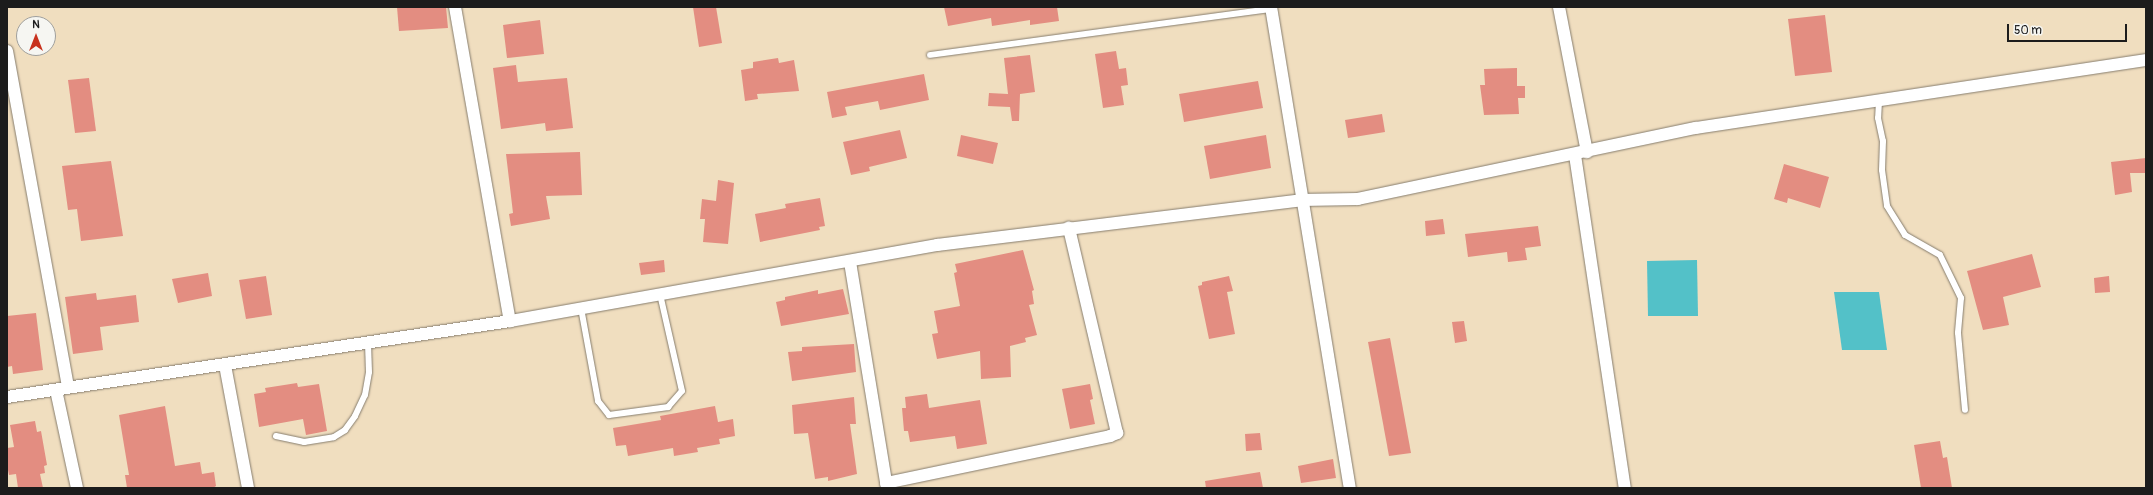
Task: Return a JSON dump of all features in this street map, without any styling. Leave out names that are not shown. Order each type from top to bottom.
[{"type":"street","points":[[456,7],[510,320]]},
{"type":"street","points":[[1560,7],[1587,152]]},
{"type":"street","points":[[1271,8],[1301,200],[1350,488]]},
{"type":"street","points":[[7,51],[68,388]]},
{"type":"street","points":[[7,397],[225,365],[510,320],[850,262],[938,244],[1301,200],[1358,199],[1575,155],[1696,128],[2146,60]]},
{"type":"street","points":[[1575,155],[1625,488]]},
{"type":"street","points":[[850,262],[887,485],[1110,436],[1117,433],[1069,228]]},
{"type":"street","points":[[225,365],[248,488]]},
{"type":"street","points":[[56,390],[77,488]]},
{"type":"lane","points":[[930,55],[1271,8]]},
{"type":"lane","points":[[1879,101],[1878,118],[1883,141],[1882,170],[1887,206],[1906,235],[1940,255],[1961,298],[1958,333],[1965,410]]},
{"type":"lane","points":[[581,308],[598,401],[609,415],[668,407],[682,391],[660,294]]},
{"type":"lane","points":[[276,436],[304,442],[334,438],[345,430],[364,395],[369,372],[368,343]]},
{"type":"water","points":[[1697,260],[1698,316],[1648,316],[1647,261]]},
{"type":"water","points":[[1834,292],[1879,292],[1887,350],[1842,350]]},
{"type":"building","points":[[397,7],[446,7],[448,28],[399,31]]},
{"type":"building","points":[[693,7],[716,7],[722,43],[699,47]]},
{"type":"building","points":[[944,7],[1057,7],[1059,21],[1030,25],[1030,20],[992,26],[991,18],[948,26]]},
{"type":"building","points":[[1825,15],[1832,72],[1795,76],[1788,19]]},
{"type":"building","points":[[540,20],[544,54],[507,58],[503,25]]},
{"type":"building","points":[[1116,51],[1119,69],[1126,68],[1128,85],[1121,86],[1124,105],[1103,108],[1095,54]]},
{"type":"building","points":[[1030,55],[1035,92],[1020,94],[1019,121],[1012,121],[1010,107],[988,106],[989,93],[1008,94],[1004,58]]},
{"type":"building","points":[[778,58],[779,63],[794,60],[799,91],[757,94],[758,99],[745,101],[741,70],[753,68],[753,62]]},
{"type":"building","points":[[516,65],[518,82],[567,78],[573,128],[546,131],[545,123],[501,129],[493,68]]},
{"type":"building","points":[[1517,68],[1517,86],[1525,86],[1525,98],[1518,98],[1519,114],[1484,115],[1480,85],[1485,85],[1484,69]]},
{"type":"building","points":[[924,74],[929,100],[880,110],[878,101],[845,107],[847,115],[832,118],[827,92]]},
{"type":"building","points":[[89,78],[96,131],[75,133],[68,80]]},
{"type":"building","points":[[1258,81],[1263,108],[1184,122],[1179,94]]},
{"type":"building","points":[[1382,114],[1385,132],[1348,138],[1345,120]]},
{"type":"building","points":[[900,130],[907,158],[869,167],[870,171],[851,175],[843,142]]},
{"type":"building","points":[[961,135],[998,143],[993,164],[957,156]]},
{"type":"building","points":[[1266,135],[1271,168],[1210,179],[1204,146]]},
{"type":"building","points":[[580,152],[582,195],[546,196],[550,219],[511,226],[509,214],[513,213],[506,154]]},
{"type":"building","points":[[2146,158],[2146,173],[2130,173],[2132,192],[2115,195],[2111,162]]},
{"type":"building","points":[[111,161],[123,236],[81,241],[77,209],[68,210],[62,166]]},
{"type":"building","points":[[1784,164],[1829,177],[1820,208],[1788,198],[1787,203],[1774,199]]},
{"type":"building","points":[[718,180],[734,183],[728,244],[703,242],[705,219],[700,219],[702,199],[716,201]]},
{"type":"building","points":[[820,198],[825,226],[819,227],[820,230],[760,242],[755,214],[786,208],[785,204]]},
{"type":"building","points":[[1443,219],[1445,234],[1426,236],[1425,221]]},
{"type":"building","points":[[1538,226],[1541,246],[1525,248],[1527,260],[1508,262],[1507,252],[1468,257],[1465,234]]},
{"type":"building","points":[[1023,250],[1034,290],[1032,291],[1034,304],[1029,305],[1037,335],[1025,338],[1026,342],[1010,346],[1011,377],[981,379],[980,351],[937,359],[932,334],[938,333],[934,311],[960,306],[954,273],[957,272],[955,264]]},
{"type":"building","points":[[2032,254],[2041,287],[2003,297],[2009,325],[1983,330],[1967,271]]},
{"type":"building","points":[[664,260],[665,272],[641,275],[639,263]]},
{"type":"building","points":[[208,273],[212,296],[178,303],[172,279]]},
{"type":"building","points":[[266,276],[272,315],[246,319],[239,280]]},
{"type":"building","points":[[1229,276],[1233,291],[1227,292],[1235,334],[1209,339],[1198,286],[1202,285],[1202,282]]},
{"type":"building","points":[[2109,276],[2110,292],[2095,293],[2094,278]]},
{"type":"building","points":[[843,289],[849,314],[781,326],[776,302],[785,300],[785,297],[818,290],[818,294]]},
{"type":"building","points":[[96,293],[97,300],[136,295],[139,322],[100,327],[103,350],[73,354],[65,297]]},
{"type":"building","points":[[36,313],[43,370],[13,374],[12,366],[7,367],[7,316]]},
{"type":"building","points":[[1464,321],[1467,341],[1455,343],[1452,322]]},
{"type":"building","points":[[1390,338],[1411,453],[1389,456],[1368,342]]},
{"type":"building","points":[[854,344],[856,372],[792,381],[788,352],[802,351],[802,347]]},
{"type":"building","points":[[297,383],[298,387],[319,384],[327,431],[306,435],[303,419],[259,427],[254,394],[266,392],[265,388]]},
{"type":"building","points":[[1090,384],[1093,399],[1090,400],[1095,424],[1070,429],[1062,389]]},
{"type":"building","points":[[927,394],[929,408],[980,400],[987,444],[957,449],[955,436],[910,442],[908,431],[904,431],[902,408],[906,408],[905,397]]},
{"type":"building","points":[[854,397],[856,424],[850,424],[857,474],[828,481],[828,477],[815,479],[808,433],[794,434],[792,405]]},
{"type":"building","points":[[165,406],[175,466],[200,462],[202,474],[214,472],[216,486],[213,488],[127,488],[125,475],[129,475],[119,415]]},
{"type":"building","points":[[715,406],[718,422],[733,419],[735,436],[719,439],[720,444],[697,448],[698,452],[674,456],[673,448],[628,456],[626,445],[616,446],[613,428],[661,420],[660,416]]},
{"type":"building","points":[[35,421],[37,432],[41,431],[47,465],[44,466],[45,473],[40,474],[43,488],[18,488],[16,474],[9,475],[7,465],[7,448],[14,447],[10,425]]},
{"type":"building","points":[[1260,433],[1262,450],[1246,451],[1245,434]]},
{"type":"building","points":[[1940,441],[1943,458],[1947,457],[1952,488],[1921,488],[1914,445]]},
{"type":"building","points":[[1333,459],[1336,478],[1301,483],[1298,466]]},
{"type":"building","points":[[1260,472],[1263,488],[1206,488],[1205,481]]}]
